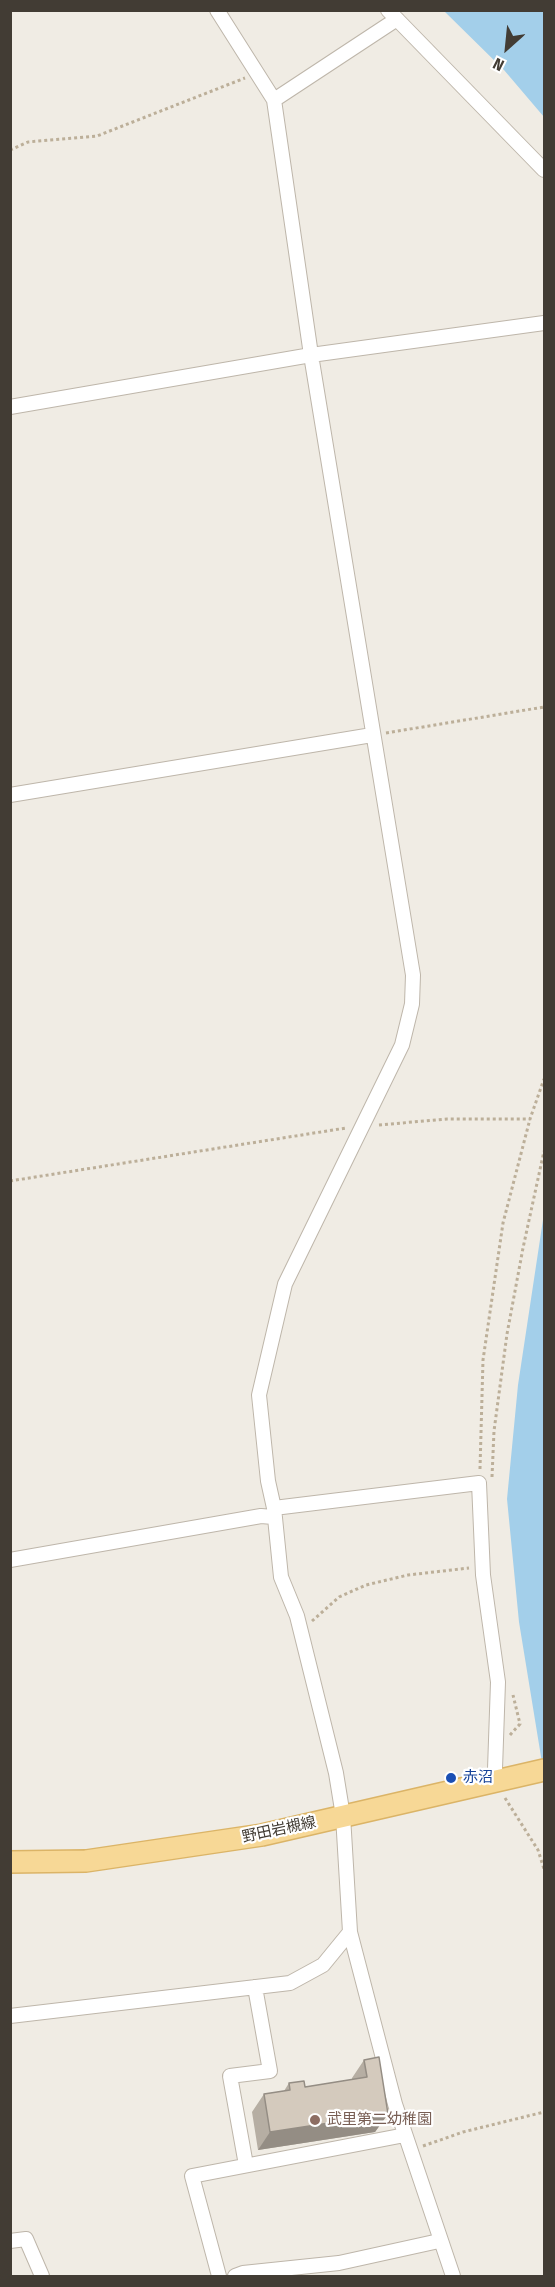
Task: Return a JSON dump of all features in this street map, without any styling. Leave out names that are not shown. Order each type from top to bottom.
[{"type":"main road","name":"野田岩槻線","points":[[10,1862],[86,1861],[262,1835],[536,1772]]},
{"type":"street","points":[[217,10],[274,100],[311,355],[413,975],[412,1004],[402,1045],[285,1284],[269,1344],[259,1395],[281,1577],[301,1634],[344,1816],[350,1932],[405,2135],[453,2277]]},
{"type":"street","points":[[274,100],[392,15],[544,170]]},
{"type":"street","points":[[10,407],[311,355],[544,323]]},
{"type":"street","points":[[10,795],[372,735]]},
{"type":"street","points":[[10,1560],[274,1513],[485,1481],[483,1567],[498,1682],[495,1769],[498,1781]]},
{"type":"street","points":[[10,2016],[290,1983],[323,1965],[350,1932]]},
{"type":"street","points":[[246,2165],[230,2076],[270,2071],[255,1987]]},
{"type":"street","points":[[219,2277],[192,2176],[405,2135]]},
{"type":"street","points":[[10,2241],[26,2239],[42,2277]]},
{"type":"street","points":[[235,2277],[243,2273],[339,2263],[439,2241]]},
{"type":"path","points":[[10,150],[28,142],[97,136],[258,73]]},
{"type":"path","points":[[372,735],[544,707]]},
{"type":"path","points":[[485,1481],[484,1349],[503,1223],[530,1119],[544,1079]]},
{"type":"path","points":[[10,1181],[361,1127],[447,1119],[530,1119]]},
{"type":"path","points":[[485,1481],[507,1334],[544,1151]]},
{"type":"path","points":[[301,1634],[319,1613],[339,1597],[366,1585],[408,1575],[483,1567]]},
{"type":"path","points":[[497,1749],[520,1724],[512,1689]]},
{"type":"path","points":[[498,1781],[506,1800],[538,1850],[544,1869]]},
{"type":"path","points":[[410,2151],[463,2132],[544,2112]]},
{"type":"water","points":[[444,11],[544,11],[544,117],[504,70]]},
{"type":"water","points":[[544,1213],[544,1775],[519,1622],[507,1499],[518,1385]]},
{"type":"building","points":[[379,2057],[388,2114],[270,2132],[264,2094],[290,2090],[289,2083],[304,2081],[305,2087],[367,2077],[364,2060]]},
{"type":"place","name":"赤沼","points":[[451,1778]]},
{"type":"place","name":"武里第二幼稚園","points":[[315,2120]]}]
